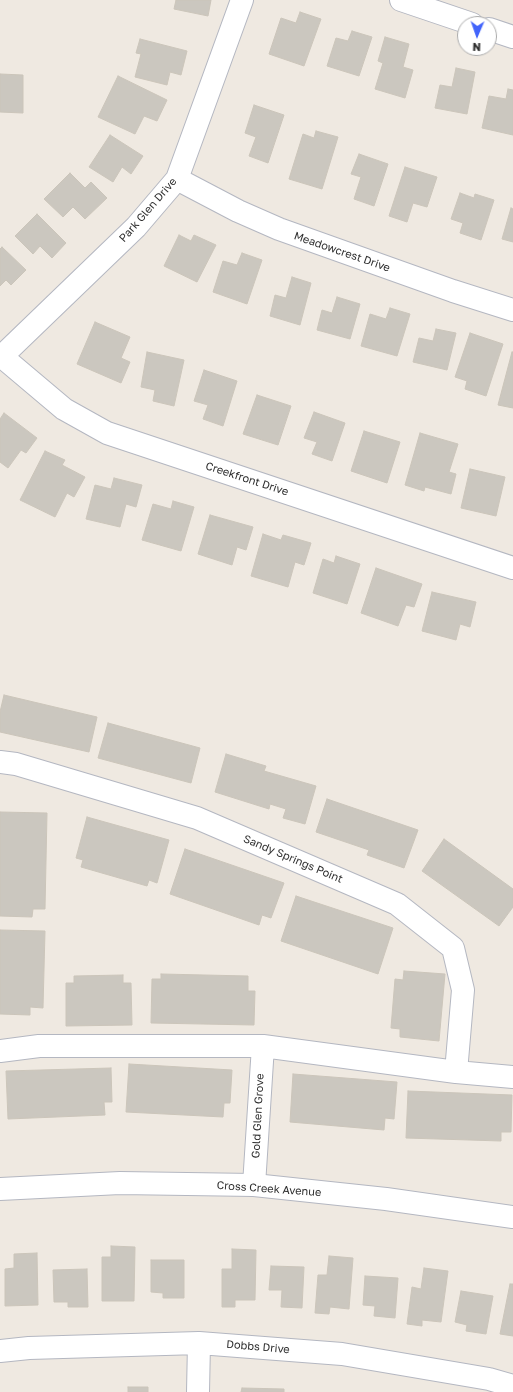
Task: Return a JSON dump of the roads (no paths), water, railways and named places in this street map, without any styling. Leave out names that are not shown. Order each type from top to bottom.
[{"type":"street","name":"Park Glen Drive","points":[[0,356],[136,227],[177,179],[242,0]]},
{"type":"street","points":[[401,0],[457,19]]},
{"type":"street","points":[[497,32],[513,37]]},
{"type":"street","name":"Meadowcrest Drive","points":[[177,179],[238,211],[279,229],[453,291],[513,310]]},
{"type":"street","name":"Creekfront Drive","points":[[0,356],[64,409],[107,433],[513,568]]},
{"type":"street","name":"Sandy Springs Point","points":[[0,762],[16,764],[197,818],[397,904],[453,948],[463,990],[456,1072]]},
{"type":"street","points":[[0,1051],[40,1046],[263,1046],[456,1072],[513,1077]]},
{"type":"street","name":"Gold Glen Grove","points":[[254,1186],[263,1046]]},
{"type":"street","name":"Cross Creek Avenue","points":[[0,1189],[120,1183],[254,1186],[386,1199],[513,1217]]},
{"type":"street","points":[[198,1392],[199,1343]]},
{"type":"street","name":"Dobbs Drive","points":[[0,1351],[30,1348],[199,1343],[342,1354],[488,1386],[513,1386]]}]
